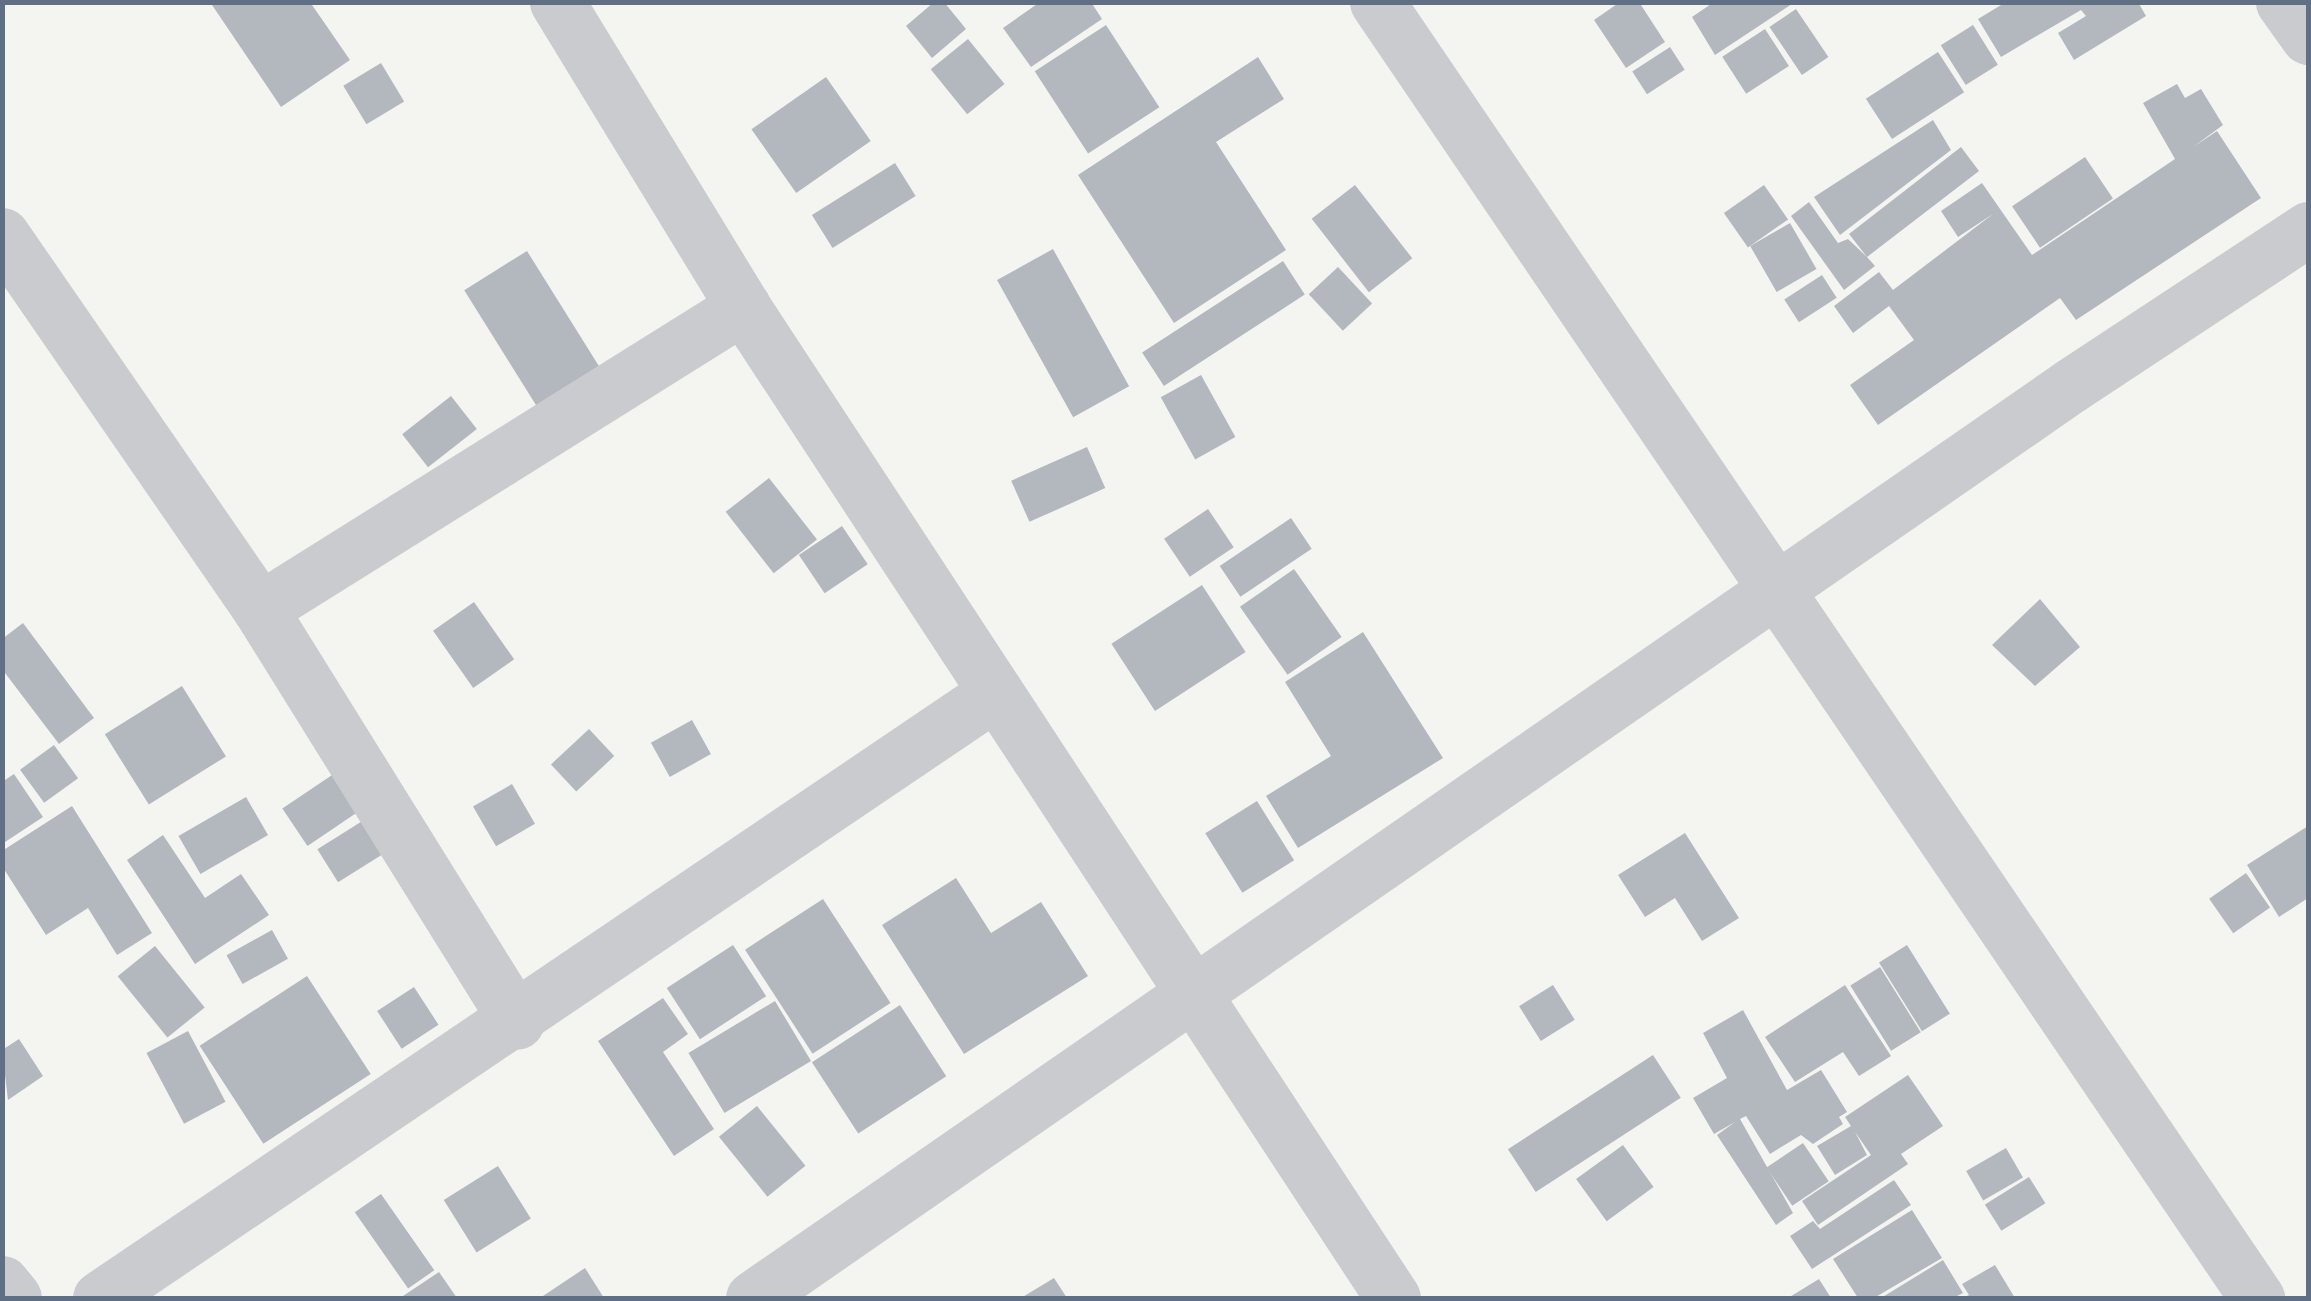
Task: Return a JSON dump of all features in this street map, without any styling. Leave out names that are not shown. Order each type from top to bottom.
[{"type":"street","points":[[557,2],[743,307],[1393,1298]]},
{"type":"street","points":[[1378,2],[2258,1298]]},
{"type":"street","points":[[2283,2],[2308,37]]},
{"type":"street","points":[[753,1298],[1191,993],[2308,229]]},
{"type":"street","points":[[2,235],[260,610],[517,1022]]},
{"type":"street","points":[[260,610],[743,307]]},
{"type":"street","points":[[100,1298],[517,1022],[995,692]]},
{"type":"street","points":[[2,1283],[14,1298]]},
{"type":"building","points":[[210,2],[310,2],[350,60],[281,107]]},
{"type":"building","points":[[934,2],[944,2],[966,29],[932,58],[906,26]]},
{"type":"building","points":[[1040,2],[1091,2],[1102,19],[1031,67],[1003,28]]},
{"type":"building","points":[[1620,2],[1639,2],[1665,42],[1626,68],[1594,20]]},
{"type":"building","points":[[1714,2],[1795,2],[1715,55],[1692,17]]},
{"type":"building","points":[[2006,2],[2138,2],[2146,16],[2074,60],[2058,33],[2086,16],[2081,10],[2001,57],[1978,19]]},
{"type":"building","points":[[1796,9],[1828,57],[1802,75],[1769,27]]},
{"type":"building","points":[[1106,25],[1159,107],[1088,153],[1035,71]]},
{"type":"building","points":[[1973,25],[1998,65],[1966,85],[1941,45]]},
{"type":"building","points":[[1765,29],[1789,66],[1746,94],[1722,57]]},
{"type":"building","points":[[968,39],[1005,84],[967,114],[931,69]]},
{"type":"building","points":[[1670,47],[1685,70],[1647,94],[1632,72]]},
{"type":"building","points":[[1938,52],[1964,92],[1892,139],[1866,99]]},
{"type":"building","points":[[1258,57],[1284,99],[1216,142],[1286,250],[1174,323],[1078,175]]},
{"type":"building","points":[[381,63],[404,102],[366,124],[343,86]]},
{"type":"building","points":[[826,77],[871,141],[796,193],[751,129]]},
{"type":"building","points":[[2177,84],[2185,98],[2201,89],[2223,125],[2193,147],[2217,131],[2261,198],[2076,320],[2060,298],[1878,425],[1850,385],[1914,340],[1889,306],[1853,333],[1834,306],[1879,272],[1893,290],[1993,214],[1958,237],[1941,211],[1982,183],[2032,255],[2175,159],[2143,103]]},
{"type":"building","points":[[1933,120],[1951,150],[1840,235],[1814,197]]},
{"type":"building","points":[[1961,147],[1979,171],[1867,257],[1849,234]]},
{"type":"building","points":[[2085,157],[2113,198],[2040,248],[2012,206]]},
{"type":"building","points":[[895,163],[916,196],[833,248],[812,215]]},
{"type":"building","points":[[1355,185],[1412,258],[1369,292],[1312,219]]},
{"type":"building","points":[[1764,185],[1788,219],[1748,248],[1724,213]]},
{"type":"building","points":[[1809,202],[1838,243],[1848,239],[1875,266],[1844,290],[1791,216]]},
{"type":"building","points":[[1790,223],[1816,269],[1777,292],[1750,246]]},
{"type":"building","points":[[1053,249],[1129,386],[1073,417],[997,280]]},
{"type":"building","points":[[527,251],[603,372],[540,411],[464,290]]},
{"type":"building","points":[[1283,261],[1305,295],[1164,386],[1142,352]]},
{"type":"building","points":[[1338,267],[1372,304],[1343,331],[1309,294]]},
{"type":"building","points":[[1822,275],[1837,298],[1799,322],[1784,300]]},
{"type":"building","points":[[1201,375],[1235,437],[1195,459],[1161,397]]},
{"type":"building","points":[[451,396],[477,429],[428,467],[402,434]]},
{"type":"building","points":[[1087,447],[1105,488],[1029,522],[1011,481]]},
{"type":"building","points":[[769,478],[817,539],[774,573],[726,512]]},
{"type":"building","points":[[1208,509],[1234,547],[1190,577],[1164,539]]},
{"type":"building","points":[[1291,518],[1312,549],[1240,597],[1220,566]]},
{"type":"building","points":[[842,526],[868,564],[825,593],[799,555]]},
{"type":"building","points":[[1294,569],[1342,637],[1288,675],[1240,607]]},
{"type":"building","points":[[1202,585],[1246,652],[1155,711],[1111,644]]},
{"type":"building","points":[[2040,599],[2080,647],[2035,686],[1992,645]]},
{"type":"building","points":[[474,602],[514,659],[473,688],[433,631]]},
{"type":"building","points":[[23,623],[94,718],[59,744],[2,669],[2,639]]},
{"type":"building","points":[[1363,632],[1443,758],[1298,848],[1266,796],[1331,756],[1285,682]]},
{"type":"building","points":[[182,686],[226,756],[149,805],[105,734]]},
{"type":"building","points":[[692,720],[711,754],[670,777],[651,743]]},
{"type":"building","points":[[589,729],[614,756],[576,792],[551,764]]},
{"type":"building","points":[[54,745],[78,778],[44,803],[20,770]]},
{"type":"building","points":[[347,765],[372,802],[307,846],[282,809]]},
{"type":"building","points":[[14,774],[43,817],[2,844],[2,782]]},
{"type":"building","points":[[512,784],[535,824],[496,846],[473,806]]},
{"type":"building","points":[[246,797],[268,835],[200,874],[178,836]]},
{"type":"building","points":[[1257,801],[1294,860],[1242,893],[1205,833]]},
{"type":"building","points":[[72,806],[152,933],[117,955],[88,908],[46,935],[2,866],[2,851]]},
{"type":"building","points":[[364,820],[385,853],[338,882],[317,849]]},
{"type":"building","points":[[2308,826],[2308,898],[2279,917],[2247,865]]},
{"type":"building","points":[[1685,833],[1739,918],[1702,941],[1675,898],[1645,917],[1618,875]]},
{"type":"building","points":[[163,835],[205,898],[241,874],[269,915],[195,964],[127,860]]},
{"type":"building","points":[[2246,873],[2270,907],[2233,933],[2209,899]]},
{"type":"building","points":[[956,878],[991,933],[1041,902],[1088,976],[964,1054],[882,925]]},
{"type":"building","points":[[823,899],[891,1003],[813,1054],[745,950]]},
{"type":"building","points":[[272,930],[288,959],[243,984],[227,955]]},
{"type":"building","points":[[733,945],[766,996],[700,1039],[667,988]]},
{"type":"building","points":[[1907,945],[1950,1014],[1922,1031],[1879,962]]},
{"type":"building","points":[[155,946],[205,1007],[167,1038],[118,976]]},
{"type":"building","points":[[1880,967],[1921,1032],[1891,1051],[1850,986]]},
{"type":"building","points":[[307,976],[371,1074],[263,1144],[200,1046]]},
{"type":"building","points":[[1553,985],[1575,1020],[1541,1041],[1519,1006]]},
{"type":"building","points":[[1845,985],[1891,1056],[1859,1076],[1843,1052],[1795,1082],[1765,1037]]},
{"type":"building","points":[[414,987],[439,1025],[402,1049],[377,1011]]},
{"type":"building","points":[[663,998],[688,1034],[663,1052],[714,1129],[674,1156],[598,1041]]},
{"type":"building","points":[[775,1001],[811,1061],[724,1113],[688,1053]]},
{"type":"building","points":[[900,1005],[946,1076],[858,1133],[812,1062]]},
{"type":"building","points":[[1743,1010],[1787,1090],[1821,1070],[1847,1112],[1839,1117],[1843,1124],[1813,1144],[1801,1135],[1770,1154],[1746,1116],[1740,1119],[1793,1213],[1776,1225],[1717,1135],[1735,1122],[1714,1134],[1693,1098],[1727,1078],[1703,1033]]},
{"type":"building","points":[[188,1031],[226,1102],[184,1124],[147,1053]]},
{"type":"building","points":[[19,1039],[43,1076],[8,1100],[2,1050]]},
{"type":"building","points":[[1653,1055],[1681,1098],[1536,1192],[1508,1149]]},
{"type":"building","points":[[1908,1075],[1943,1126],[1901,1154],[1908,1164],[1818,1225],[1802,1201],[1871,1155],[1855,1132],[1867,1155],[1835,1175],[1817,1146],[1851,1126],[1845,1117]]},
{"type":"building","points":[[757,1106],[805,1166],[767,1197],[719,1137]]},
{"type":"building","points":[[1803,1143],[1829,1181],[1792,1206],[1767,1168]]},
{"type":"building","points":[[1623,1145],[1654,1187],[1607,1221],[1576,1179]]},
{"type":"building","points":[[2006,1148],[2023,1177],[1983,1200],[1966,1171]]},
{"type":"building","points":[[498,1166],[531,1219],[477,1252],[444,1200]]},
{"type":"building","points":[[2029,1177],[2045,1203],[2001,1231],[1985,1205]]},
{"type":"building","points":[[1894,1180],[1911,1205],[1812,1269],[1790,1236],[1813,1221],[1820,1229]]},
{"type":"building","points":[[381,1194],[434,1270],[408,1289],[355,1212]]},
{"type":"building","points":[[1912,1210],[1942,1258],[1874,1298],[1858,1298],[1833,1259]]},
{"type":"building","points":[[1943,1260],[1963,1293],[1953,1298],[1881,1298]]},
{"type":"building","points":[[1995,1265],[2015,1298],[1962,1298],[1969,1295],[1962,1284]]},
{"type":"building","points":[[585,1268],[604,1298],[540,1298]]},
{"type":"building","points":[[439,1272],[457,1298],[400,1298]]},
{"type":"building","points":[[1054,1278],[1067,1298],[1021,1298]]},
{"type":"building","points":[[1819,1279],[1831,1298],[1788,1298]]}]
